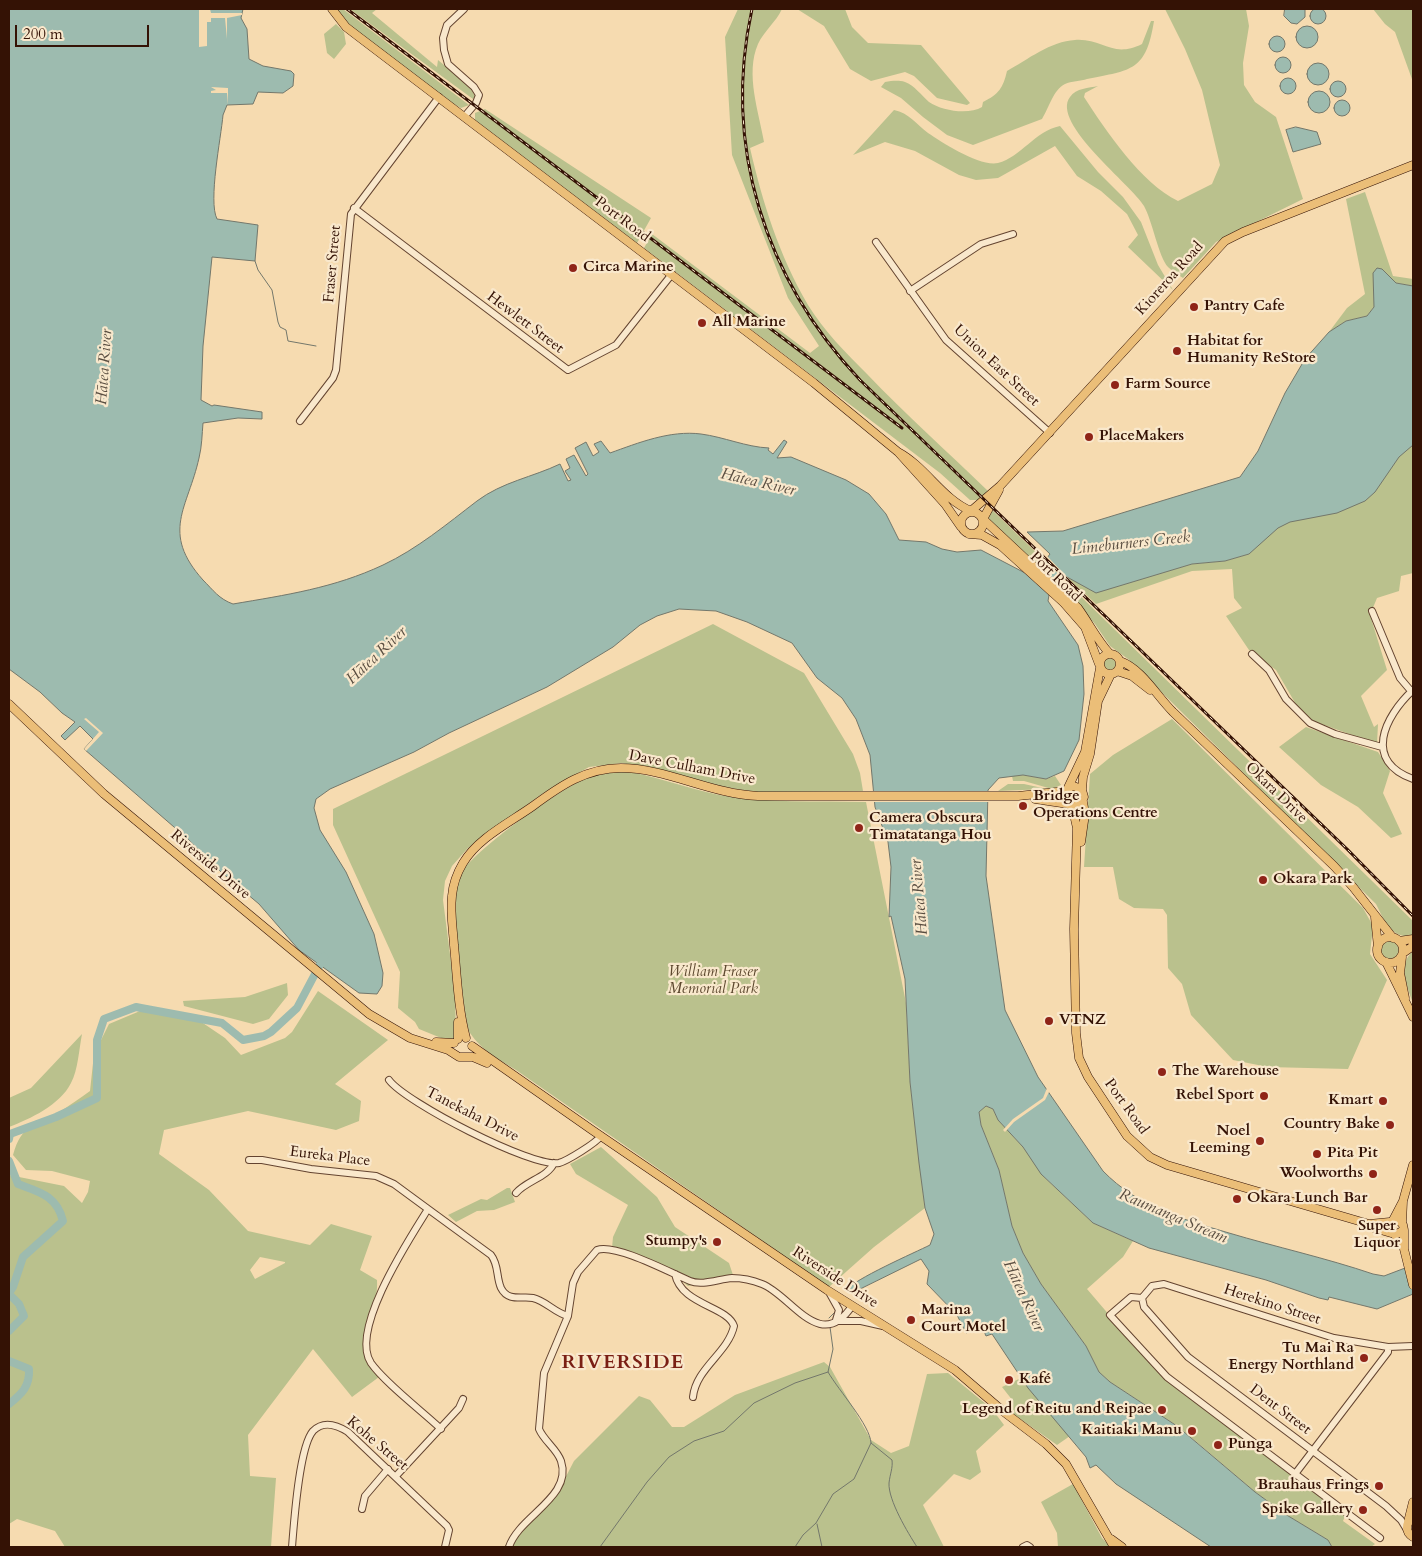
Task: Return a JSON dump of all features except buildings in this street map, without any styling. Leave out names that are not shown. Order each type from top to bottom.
[{"type":"main road","name":"Port Road","points":[[332,9],[346,27],[814,383],[898,452],[945,504],[961,527],[969,534],[991,538],[1022,559],[1090,624],[1100,643],[1110,654]]},
{"type":"main road","name":"Kioreroa Road","points":[[971,511],[1000,486],[1225,241],[1243,232],[1413,165]]},
{"type":"main road","name":"Port Road","points":[[898,452],[912,459],[956,504],[978,513],[1012,545],[1022,559]]},
{"type":"main road","name":"Kioreroa Road","points":[[983,519],[1000,486]]},
{"type":"main road","points":[[961,527],[962,517],[971,511]]},
{"type":"main road","points":[[969,534],[976,533],[982,529],[983,519]]},
{"type":"main road","name":"Port Road","points":[[1066,600],[1092,640],[1100,666],[1085,752],[1067,790]]},
{"type":"main road","points":[[1082,790],[1074,786],[1067,790],[1064,798],[1070,805],[1077,806],[1083,802],[1083,777],[1090,754],[1098,700],[1114,673],[1120,661],[1117,657],[1110,654],[1103,657],[1100,666],[1105,673],[1114,673]]},
{"type":"main road","name":"Okara Drive","points":[[1120,661],[1135,670],[1154,692],[1334,866],[1353,886],[1375,917],[1396,939]]},
{"type":"main road","name":"Okara Drive","points":[[1114,673],[1132,676],[1154,692]]},
{"type":"main road","name":"Riverside Drive","points":[[9,704],[98,789],[370,1014],[405,1033],[441,1043],[459,1040],[472,1046],[511,1075],[828,1291],[956,1370],[1004,1412],[1054,1451],[1080,1484],[1101,1528],[1122,1547]]},
{"type":"main road","name":"Dave Culham Drive","points":[[454,1053],[459,1040],[452,904],[454,883],[463,864],[474,849],[492,834],[574,778],[597,770],[626,768],[647,771],[738,794],[1018,796],[1067,790]]},
{"type":"main road","name":"Dave Culham Drive","points":[[1018,796],[1070,805]]},
{"type":"main road","name":"Port Road","points":[[1076,871],[1085,814],[1083,802]]},
{"type":"main road","name":"Port Road","points":[[1070,805],[1077,828],[1074,929],[1078,1051],[1088,1077],[1127,1136],[1150,1157],[1167,1166],[1369,1224],[1392,1222],[1403,1226]]},
{"type":"main road","name":"Okara Drive","points":[[1375,917],[1378,947]]},
{"type":"main road","points":[[1405,998],[1397,988],[1386,962],[1378,954],[1378,947],[1384,939],[1413,939]]},
{"type":"main road","points":[[1396,939],[1402,955],[1400,973],[1405,998],[1413,1017]]},
{"type":"main road","points":[[1386,962],[1394,962],[1413,946]]},
{"type":"main road","name":"Riverside Drive","points":[[405,1033],[410,1038],[454,1053],[462,1058],[468,1056],[477,1058],[511,1075]]},
{"type":"main road","points":[[468,1056],[472,1046]]},
{"type":"main road","points":[[1404,1249],[1390,1227],[1403,1201],[1413,1165]]},
{"type":"main road","points":[[1403,1201],[1404,1249],[1413,1285]]},
{"type":"main road","name":"Port Road","points":[[1369,1224],[1374,1228],[1393,1234]]},
{"type":"main road","points":[[1393,1234],[1403,1226]]},
{"type":"main road","points":[[1413,1502],[1409,1522],[1413,1537]]},
{"type":"main road","name":"Riverside Drive","points":[[1110,1538],[1114,1547]]},
{"type":"street","points":[[464,9],[446,25],[443,38],[448,64],[474,87],[479,95],[476,103],[464,117]]},
{"type":"street","name":"Fraser Street","points":[[300,421],[333,378],[336,370],[349,225],[354,208],[439,97]]},
{"type":"street","name":"Hewlett Street","points":[[354,208],[568,370],[616,345],[672,274]]},
{"type":"street","points":[[910,291],[981,244],[1013,234]]},
{"type":"street","name":"Union East Street","points":[[876,242],[946,340],[1050,432]]},
{"type":"street","points":[[1372,611],[1400,678],[1412,690],[1386,727],[1382,747],[1386,760],[1393,768],[1413,779]]},
{"type":"street","points":[[1252,654],[1269,670],[1286,700],[1310,723],[1353,740],[1382,747]]},
{"type":"street","name":"Tanekaha Drive","points":[[389,1080],[404,1094],[503,1149],[554,1163]]},
{"type":"street","points":[[516,1193],[524,1185],[550,1169],[554,1163],[565,1160],[601,1136]]},
{"type":"street","name":"Eureka Place","points":[[249,1160],[262,1160],[319,1170],[376,1176],[394,1184],[491,1255],[496,1265],[501,1288],[507,1295],[513,1298],[535,1298],[568,1316]]},
{"type":"street","points":[[428,1209],[382,1286],[368,1334],[367,1345],[371,1362],[441,1429]]},
{"type":"street","points":[[509,1547],[516,1533],[556,1492],[562,1482],[563,1473],[560,1459],[541,1434],[538,1421],[544,1373],[568,1316],[575,1278],[594,1252],[600,1249],[612,1250],[656,1264],[694,1282],[732,1278],[762,1284],[776,1292],[808,1321],[820,1324],[851,1320],[884,1326]]},
{"type":"street","points":[[675,1274],[677,1281],[690,1296],[727,1317],[734,1326],[727,1342],[704,1370],[693,1397]]},
{"type":"street","name":"Herekino Street","points":[[1295,1474],[1167,1377],[1110,1315],[1131,1297],[1142,1298],[1152,1286],[1168,1284],[1334,1338],[1413,1351]]},
{"type":"street","points":[[828,1291],[839,1310],[839,1315],[835,1321]]},
{"type":"street","name":"Dent Street","points":[[1142,1298],[1144,1307],[1188,1357],[1393,1512],[1409,1522]]},
{"type":"street","points":[[835,1321],[845,1316],[852,1306]]},
{"type":"street","name":"Herekino Street","points":[[1402,1348],[1413,1346]]},
{"type":"street","points":[[1380,1538],[1295,1474],[1388,1352],[1388,1347]]},
{"type":"street","points":[[396,1476],[441,1429],[459,1408],[463,1399]]},
{"type":"street","name":"Kohe Street","points":[[292,1547],[298,1485],[309,1438],[316,1428],[326,1424],[342,1428],[396,1476],[447,1526],[449,1530],[445,1547]]},
{"type":"street","points":[[362,1509],[365,1496],[388,1469]]},
{"type":"street","name":"Dent Street","points":[[1393,1512],[1409,1522]]},
{"type":"street","points":[[1023,1547],[1027,1545],[1030,1547]]},
{"type":"green space","points":[[337,9],[343,9],[469,105],[461,108],[452,103],[343,20]]},
{"type":"green space","points":[[350,9],[377,9],[372,13],[437,67],[438,60],[469,86],[475,96],[473,99]]},
{"type":"green space","points":[[738,9],[782,9],[758,44],[754,56],[754,93],[764,142],[750,148],[760,189],[773,229],[798,286],[814,315],[843,350],[988,491],[979,500],[970,500],[940,473],[644,248],[652,234],[810,353],[819,346],[788,298],[732,155],[725,37]]},
{"type":"green space","points":[[797,9],[845,9],[852,27],[868,43],[921,45],[970,103],[967,105],[937,98],[914,76],[905,72],[871,81],[850,69],[824,26]]},
{"type":"green space","points":[[1165,9],[1246,9],[1249,26],[1243,63],[1244,85],[1255,102],[1276,117],[1303,199],[1216,242],[1183,278],[1165,262],[1144,206],[1082,138],[1072,122],[1067,108],[1070,97],[1073,94],[1083,89],[1098,86],[1085,93],[1084,97],[1125,155],[1151,182],[1164,193],[1178,201],[1212,184],[1220,165],[1202,90],[1185,49]]},
{"type":"green space","points":[[1373,9],[1413,9],[1413,82],[1395,32],[1385,24]]},
{"type":"green space","points":[[1151,21],[1154,21],[1146,50],[1141,59],[1134,65],[1126,70],[1065,84],[1057,90],[1042,119],[973,145],[947,135],[901,98],[881,87],[885,82],[902,81],[912,86],[934,105],[948,110],[970,111],[982,107],[983,102],[1000,90],[1007,71],[1048,47],[1066,41],[1085,40],[1115,49],[1132,48],[1142,44]]},
{"type":"green space","points":[[336,24],[344,32],[346,44],[334,59],[327,53],[324,34]]},
{"type":"green space","points":[[485,109],[651,218],[637,243],[475,120],[475,113]]},
{"type":"green space","points":[[894,110],[908,116],[928,133],[952,148],[972,158],[990,163],[1006,160],[1035,138],[1060,126],[1098,172],[1123,197],[1141,222],[1158,265],[1173,290],[1128,247],[1138,235],[1127,214],[1101,191],[1077,176],[1055,146],[998,178],[976,180],[959,175],[915,151],[885,142],[853,155]]},
{"type":"green space","points":[[1365,192],[1393,276],[1413,279],[1413,286],[1396,283],[1382,269],[1374,307],[1367,316],[1346,321],[1329,332],[1347,308],[1365,294],[1346,199]]},
{"type":"green space","points":[[1413,348],[1413,573],[1401,576],[1399,591],[1377,598],[1370,615],[1387,670],[1361,696],[1374,727],[1378,724],[1377,744],[1313,721],[1301,713],[1276,670],[1249,650],[1226,616],[1242,608],[1234,598],[1232,569],[1192,571],[1096,604],[1067,577],[1096,592],[1192,564],[1225,561],[1249,554]]},
{"type":"green space","points":[[989,507],[1045,561],[1040,566],[990,522]]},
{"type":"green space","points":[[1064,580],[1413,921],[1413,937],[1399,934],[1389,927],[1376,904],[1128,659],[1110,646],[1095,624],[1060,585]]},
{"type":"green space","points":[[713,624],[804,673],[853,754],[860,773],[863,791],[756,792],[724,787],[622,763],[589,767],[542,794],[468,848],[452,866],[445,881],[443,900],[455,993],[456,1038],[451,1042],[419,1029],[415,1022],[398,1008],[400,972],[333,825],[333,809]]},
{"type":"green space","points":[[1106,658],[1112,658],[1116,665],[1112,672],[1106,672],[1102,668],[1102,662]]},
{"type":"green space","points":[[1172,719],[1363,908],[1373,926],[1370,954],[1387,980],[1348,1069],[1268,1067],[1233,1060],[1191,1015],[1182,984],[1168,968],[1167,915],[1163,909],[1134,908],[1119,899],[1113,867],[1084,867],[1090,774],[1113,755]]},
{"type":"green space","points":[[1306,727],[1378,752],[1390,771],[1383,793],[1402,834],[1391,838],[1358,807],[1321,785],[1279,747]]},
{"type":"green space","name":"William Fraser Memorial Park","points":[[619,770],[737,798],[866,802],[906,1003],[910,1082],[925,1208],[874,1247],[829,1287],[491,1054],[470,1033],[455,936],[452,887],[459,875],[472,860],[491,843],[557,794],[589,777]]},
{"type":"green space","points":[[1023,775],[1046,779],[1055,776],[1061,785],[1052,789],[1024,781],[1013,781],[1012,776]]},
{"type":"green space","points":[[1008,784],[1024,784],[1047,789],[998,791]]},
{"type":"green space","points":[[1072,790],[1076,790],[1080,796],[1076,802],[1072,802],[1068,798],[1068,794]]},
{"type":"green space","points":[[1386,941],[1394,941],[1399,946],[1397,957],[1386,959],[1381,954],[1381,946]]},
{"type":"green space","points":[[1413,951],[1413,1003],[1406,983],[1404,969],[1408,957]]},
{"type":"green space","points":[[287,983],[288,995],[269,1019],[253,1024],[184,1006],[183,1001],[245,997]]},
{"type":"green space","points":[[318,991],[388,1040],[335,1084],[361,1101],[359,1121],[336,1130],[248,1111],[164,1130],[159,1154],[209,1190],[248,1231],[310,1245],[331,1224],[372,1236],[360,1270],[377,1280],[374,1307],[367,1330],[366,1352],[370,1364],[379,1377],[352,1397],[313,1349],[248,1435],[250,1476],[276,1478],[271,1547],[65,1547],[55,1531],[17,1519],[9,1524],[9,1175],[64,1186],[82,1203],[88,1192],[90,1181],[52,1171],[26,1170],[13,1155],[20,1137],[30,1128],[58,1113],[90,1091],[94,1054],[109,1024],[140,1011],[194,1017],[225,1038],[241,1055],[285,1038],[292,1032]],"holes":[[[260,1257],[285,1262],[255,1279],[250,1270]]]},
{"type":"green space","points":[[82,1034],[75,1072],[66,1091],[44,1110],[9,1127],[9,1098],[31,1088]]},
{"type":"green space","points":[[986,1106],[993,1109],[998,1120],[1023,1147],[1045,1178],[1093,1223],[1133,1241],[1123,1257],[1087,1289],[1163,1378],[1345,1516],[1343,1521],[1375,1544],[1371,1547],[1332,1547],[1328,1540],[1285,1514],[1255,1492],[1179,1427],[1110,1382],[1099,1372],[1086,1346],[1041,1284],[1023,1253],[1012,1226],[999,1170],[981,1125],[979,1112]]},
{"type":"green space","points":[[601,1147],[657,1197],[675,1227],[729,1263],[734,1278],[688,1286],[673,1274],[612,1248],[613,1237],[628,1205],[576,1174],[570,1164]]},
{"type":"green space","points":[[510,1188],[515,1202],[494,1210],[477,1211],[456,1222],[448,1215],[481,1199],[487,1200]]},
{"type":"green space","points":[[824,1362],[830,1367],[871,1440],[891,1453],[909,1446],[927,1374],[948,1373],[992,1409],[1004,1425],[976,1451],[981,1472],[970,1480],[954,1474],[923,1505],[944,1547],[504,1547],[525,1520],[559,1490],[574,1461],[639,1396],[650,1400],[672,1427],[684,1427],[735,1395]]},
{"type":"green space","points":[[1021,1378],[1070,1436],[1057,1445],[1005,1408],[1013,1401],[1002,1387]]},
{"type":"green space","points":[[1073,1484],[1102,1538],[1111,1547],[1058,1547],[1057,1533],[1041,1502]]},
{"type":"water","points":[[1318,8],[1326,16],[1318,24],[1310,16]]},
{"type":"water","points":[[9,9],[243,9],[241,18],[247,29],[249,59],[263,66],[291,71],[294,74],[293,86],[283,93],[258,92],[253,104],[227,105],[223,115],[214,184],[217,219],[258,225],[255,261],[212,257],[203,346],[201,400],[212,406],[262,412],[262,419],[238,418],[203,423],[200,454],[184,506],[180,533],[183,548],[190,563],[216,594],[233,604],[291,594],[346,580],[365,573],[396,559],[420,544],[487,494],[507,484],[560,464],[568,481],[571,480],[565,471],[570,468],[566,459],[574,455],[586,476],[588,474],[575,448],[586,442],[593,456],[599,452],[594,444],[601,441],[610,453],[654,438],[689,433],[710,435],[752,446],[769,448],[768,450],[773,454],[784,440],[787,442],[777,458],[791,457],[846,480],[869,494],[886,514],[899,540],[926,542],[942,549],[957,552],[981,550],[1027,574],[1041,566],[1050,554],[1027,532],[1063,531],[1240,477],[1258,451],[1285,393],[1305,359],[1329,332],[1346,321],[1367,316],[1374,307],[1373,273],[1377,268],[1382,269],[1396,283],[1413,286],[1413,445],[1399,457],[1375,492],[1365,501],[1337,513],[1290,522],[1278,528],[1249,554],[1225,561],[1192,564],[1096,593],[1067,577],[1049,595],[1048,601],[1078,645],[1083,666],[1084,694],[1079,740],[1064,771],[1046,779],[1023,775],[999,778],[988,790],[986,876],[1005,1010],[1038,1077],[1103,1171],[1131,1194],[1146,1203],[1178,1217],[1212,1228],[1373,1274],[1384,1276],[1413,1265],[1413,1294],[1377,1309],[1329,1297],[1328,1300],[1319,1298],[1266,1280],[1149,1248],[1093,1223],[1041,1174],[1023,1147],[998,1120],[993,1109],[986,1106],[979,1112],[981,1125],[999,1170],[1012,1226],[1023,1253],[1041,1284],[1086,1346],[1099,1372],[1110,1382],[1177,1426],[1255,1492],[1285,1514],[1328,1540],[1332,1547],[1211,1547],[1116,1484],[1096,1465],[1090,1468],[1086,1457],[1028,1388],[992,1334],[986,1336],[982,1327],[966,1333],[957,1315],[927,1284],[929,1271],[921,1259],[852,1293],[847,1290],[851,1285],[872,1273],[930,1245],[934,1234],[925,1208],[919,1163],[910,1082],[905,979],[891,916],[889,917],[891,867],[888,842],[875,807],[870,755],[856,719],[842,698],[817,678],[792,643],[747,622],[716,611],[679,609],[657,616],[640,625],[613,647],[547,687],[449,733],[414,752],[330,789],[316,799],[314,808],[320,830],[346,872],[374,934],[383,973],[382,986],[377,994],[359,993],[299,950],[259,904],[84,749],[93,739],[80,726],[65,740],[61,736],[75,722],[9,669]]},
{"type":"water","points":[[1285,9],[1305,9],[1305,17],[1297,24],[1291,23],[1284,16]]},
{"type":"water","points":[[1307,26],[1315,29],[1318,37],[1315,45],[1307,48],[1299,45],[1296,37],[1299,29]]},
{"type":"water","points":[[1277,36],[1285,44],[1277,52],[1269,44]]},
{"type":"water","points":[[1283,57],[1291,65],[1283,73],[1275,65]]},
{"type":"water","points":[[1318,63],[1326,66],[1329,74],[1326,82],[1318,85],[1310,82],[1307,74],[1310,66]]},
{"type":"water","points":[[1288,78],[1296,86],[1288,94],[1280,86]]},
{"type":"water","points":[[1338,81],[1346,89],[1338,97],[1330,89]]},
{"type":"water","points":[[1319,91],[1327,94],[1330,102],[1327,110],[1319,113],[1311,110],[1308,102],[1311,94]]},
{"type":"water","points":[[1342,100],[1350,108],[1342,116],[1334,108]]},
{"type":"water","points":[[1296,127],[1317,132],[1321,144],[1293,152],[1286,130]]},
{"type":"pier","points":[[199,9],[210,9],[211,13],[242,13],[242,15],[227,18],[227,39],[225,18],[211,18],[211,22],[207,22],[207,46],[199,47]]},
{"type":"pier","points":[[211,87],[228,88],[228,105],[227,93],[211,93],[211,91],[216,90]]},
{"type":"pier","points":[[1047,556],[1068,578],[1065,581],[1044,559]]},
{"type":"pier","points":[[86,718],[103,733],[86,751],[84,749],[99,732],[84,719]]},
{"type":"pier","points":[[871,791],[991,791],[990,802],[872,802]]},
{"type":"pier","points":[[1047,1088],[1050,1090],[1045,1100],[1014,1122],[1005,1132],[1003,1130],[1013,1119],[1043,1098]]},
{"type":"waterway","points":[[255,261],[258,270],[272,290],[278,322],[280,327],[286,330],[288,341],[316,346]]},
{"type":"waterway","points":[[9,1139],[10,1134],[56,1117],[97,1098],[97,1040],[104,1019],[136,1007],[222,1023],[243,1040],[264,1036],[297,1008],[324,957]]},
{"type":"waterway","points":[[9,1161],[18,1184],[52,1200],[57,1206],[63,1221],[23,1257],[13,1287],[9,1293]]},
{"type":"waterway","points":[[9,1294],[19,1304],[24,1316],[9,1331]]},
{"type":"waterway","points":[[829,1318],[835,1312]]},
{"type":"waterway","points":[[830,1327],[833,1349],[828,1372],[860,1418],[871,1443],[892,1460],[889,1483],[892,1498],[899,1516],[917,1547]]},
{"type":"waterway","points":[[9,1361],[29,1369],[27,1385],[18,1397],[9,1404]]},
{"type":"waterway","points":[[600,1547],[647,1482],[669,1457],[694,1441],[724,1431],[754,1403],[795,1383],[828,1372]]},
{"type":"waterway","points":[[795,1547],[803,1535],[816,1523],[833,1494],[854,1479],[871,1443]]},
{"type":"waterway","points":[[817,1524],[822,1547]]},
{"type":"railway","points":[[347,9],[902,428]]},
{"type":"railway","points":[[752,9],[744,60],[743,111],[748,160],[759,208],[776,254],[799,299],[827,341],[860,380],[1347,849],[1413,916]]},
{"type":"place","name":"Circa Marine","points":[[573,268]]},
{"type":"place","name":"Pantry Cafe","points":[[1194,307]]},
{"type":"place","name":"All Marine","points":[[702,323]]},
{"type":"place","name":"Habitat for Humanity ReStore","points":[[1177,351]]},
{"type":"place","name":"Farm Source","points":[[1115,385]]},
{"type":"place","name":"PlaceMakers","points":[[1089,437]]},
{"type":"place","name":"Bridge Operations Centre","points":[[1023,806]]},
{"type":"place","name":"Camera Obscura Timatatanga Hou","points":[[859,828]]},
{"type":"place","name":"Okara Park","points":[[1263,880]]},
{"type":"place","name":"VTNZ","points":[[1049,1021]]},
{"type":"place","name":"The Warehouse","points":[[1162,1072]]},
{"type":"place","name":"Rebel Sport","points":[[1264,1096]]},
{"type":"place","name":"Kmart","points":[[1383,1101]]},
{"type":"place","name":"Country Bake","points":[[1390,1125]]},
{"type":"place","name":"Noel Leeming","points":[[1260,1141]]},
{"type":"place","name":"Pita Pit","points":[[1317,1154]]},
{"type":"place","name":"Woolworths","points":[[1373,1174]]},
{"type":"place","name":"Okara Lunch Bar","points":[[1237,1199]]},
{"type":"place","name":"Super Liquor","points":[[1377,1210]]},
{"type":"place","name":"Stumpy's","points":[[717,1242]]},
{"type":"place","name":"Marina Court Motel","points":[[911,1320]]},
{"type":"place","name":"Tu Mai Ra Energy Northland","points":[[1364,1358]]},
{"type":"place","name":"Kafé","points":[[1009,1380]]},
{"type":"place","name":"Legend of Reitu and Reipae","points":[[1162,1410]]},
{"type":"place","name":"Kaitiaki Manu","points":[[1192,1431]]},
{"type":"place","name":"Punga","points":[[1218,1445]]},
{"type":"place","name":"Brauhaus Frings","points":[[1379,1486]]},
{"type":"place","name":"Spike Gallery","points":[[1363,1510]]},
{"type":"district","name":"RIVERSIDE","points":[[623,1363]]},
{"type":"water label","name":"Hātea River","points":[[105,367]]},
{"type":"water label","name":"Hātea River","points":[[758,483]]},
{"type":"water label","name":"Limeburners Creek","points":[[1131,544]]},
{"type":"water label","name":"Hātea River","points":[[377,656]]},
{"type":"water label","name":"Hātea River","points":[[920,897]]},
{"type":"water label","name":"Raumanga Stream","points":[[1173,1217]]},
{"type":"water label","name":"Hātea River","points":[[1023,1296]]}]
